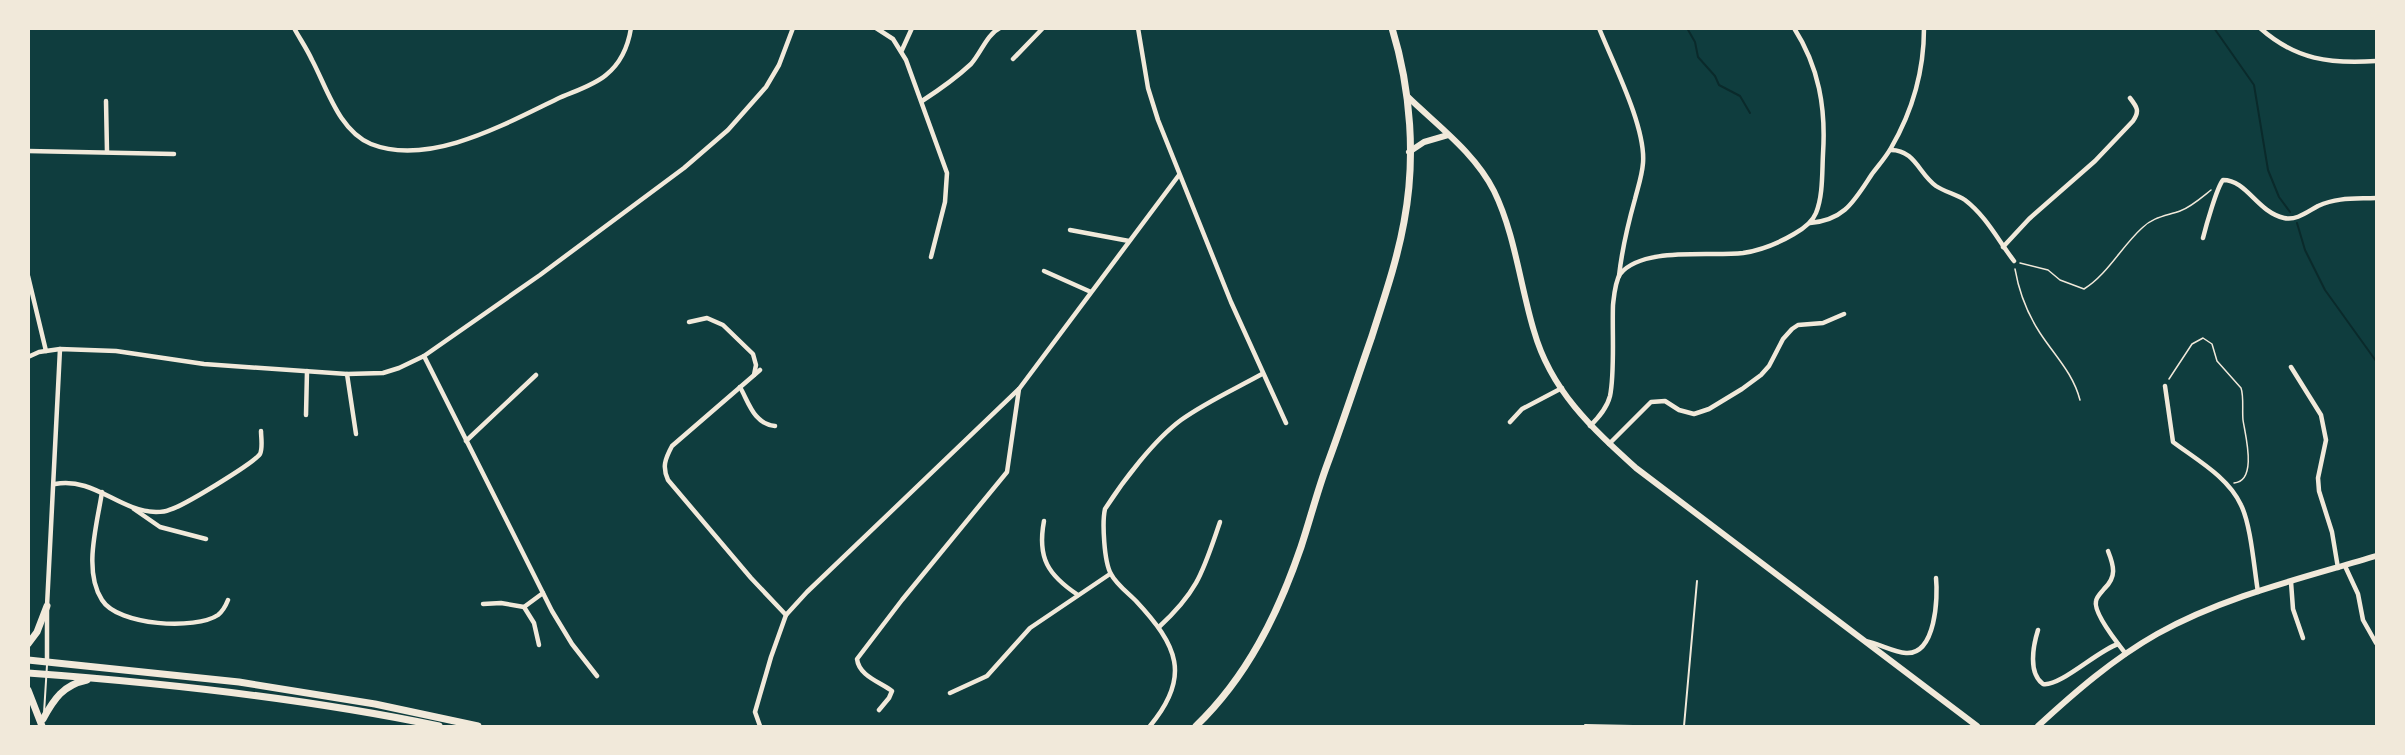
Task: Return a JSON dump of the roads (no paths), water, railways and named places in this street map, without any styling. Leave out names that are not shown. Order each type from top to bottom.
[{"type":"main road","points":[[1196,726],[1223,697],[1260,644],[1274,615],[1300,548],[1393,271],[1405,221],[1409,152],[1408,98],[1392,28]]},
{"type":"main road","points":[[28,644],[37,632],[47,606]]},
{"type":"main road","points":[[28,660],[239,682],[364,702],[478,726]]},
{"type":"main road","points":[[28,673],[362,711],[439,726]]},
{"type":"main road","points":[[43,723],[55,699],[67,687],[95,679]]},
{"type":"main road","points":[[28,690],[43,723]]},
{"type":"street","points":[[294,28],[313,61],[332,104],[345,124],[369,144],[418,151],[492,130],[605,76],[620,62],[629,42],[631,28]]},
{"type":"street","points":[[28,357],[60,349],[116,351],[204,364],[347,374],[383,372],[424,357],[540,275],[684,168],[728,129],[766,87],[779,65],[793,28]]},
{"type":"street","points":[[876,28],[893,39],[902,51],[944,162],[948,185],[931,257]]},
{"type":"street","points":[[902,51],[912,28]]},
{"type":"street","points":[[921,101],[956,78],[982,50],[991,34],[1000,28]]},
{"type":"street","points":[[1013,59],[1043,28]]},
{"type":"street","points":[[1138,28],[1148,88],[1179,175],[1262,374],[1286,423]]},
{"type":"street","points":[[1589,426],[1599,417],[1610,396],[1614,293],[1644,160],[1640,134],[1599,28]]},
{"type":"street","points":[[1794,28],[1810,56],[1818,79],[1822,105],[1824,143],[1820,192],[1817,211],[1810,224]]},
{"type":"street","points":[[1619,276],[1632,265],[1646,259],[1663,256],[1740,253],[1767,248],[1810,224],[1825,222],[1846,210],[1891,150],[1917,89],[1921,70],[1924,28]]},
{"type":"street","points":[[2260,28],[2277,43],[2322,61],[2352,63],[2376,61]]},
{"type":"street","points":[[1408,98],[1476,162],[1494,192],[1507,225],[1534,334],[1552,374],[1589,426],[1636,468],[1977,726]]},
{"type":"street","points":[[2003,247],[2029,219],[2084,172],[2133,121],[2138,110],[2130,98]]},
{"type":"street","points":[[106,101],[107,152]]},
{"type":"street","points":[[1409,152],[1424,142],[1448,135]]},
{"type":"street","points":[[1891,150],[1908,155],[1936,186],[1966,201],[1983,217],[2014,261]]},
{"type":"street","points":[[28,151],[174,154]]},
{"type":"street","points":[[760,726],[755,712],[786,615],[807,592],[1019,388],[1179,175]]},
{"type":"street","points":[[2203,238],[2214,208],[2218,186],[2223,180],[2236,183],[2263,209],[2286,219],[2296,218],[2339,199],[2376,198]]},
{"type":"street","points":[[1070,230],[1129,242]]},
{"type":"street","points":[[1044,271],[1091,292]]},
{"type":"street","points":[[28,276],[46,351]]},
{"type":"street","points":[[1609,444],[1651,402],[1665,401],[1687,414],[1700,413],[1742,389],[1761,375],[1775,357],[1783,339],[1798,325],[1823,323],[1844,314]]},
{"type":"street","points":[[689,322],[706,318],[723,325],[753,354],[756,365],[754,375]]},
{"type":"street","points":[[47,662],[47,606],[55,484],[60,349]]},
{"type":"street","points":[[424,357],[543,593],[572,644],[597,676]]},
{"type":"street","points":[[2291,367],[2321,415],[2326,440],[2318,478],[2319,491],[2341,567],[2358,594],[2363,620],[2376,642]]},
{"type":"street","points":[[760,370],[672,446],[664,462],[664,472],[668,480],[751,578],[786,615]]},
{"type":"street","points":[[306,415],[307,371]]},
{"type":"street","points":[[347,374],[356,435]]},
{"type":"street","points":[[1150,726],[1165,709],[1175,683],[1171,652],[1167,638],[1160,627],[1110,574],[1103,520],[1105,509],[1168,430],[1199,409],[1262,374]]},
{"type":"street","points":[[466,441],[536,375]]},
{"type":"street","points":[[2165,386],[2173,442],[2204,464],[2228,486],[2242,506],[2247,521],[2258,592]]},
{"type":"street","points":[[740,387],[760,421],[765,425],[774,426]]},
{"type":"street","points":[[879,710],[892,691],[864,673],[857,659],[861,651],[1007,472],[1019,388]]},
{"type":"street","points":[[1510,422],[1522,409],[1562,388]]},
{"type":"street","points":[[129,506],[157,512],[178,506],[258,456],[261,452],[261,431]]},
{"type":"street","points":[[55,484],[78,483],[129,506],[160,527],[206,539]]},
{"type":"street","points":[[102,492],[93,562],[95,584],[103,603],[119,614],[139,622],[175,623],[214,617],[224,609],[228,600]]},
{"type":"street","points":[[1044,521],[1041,538],[1051,573],[1078,596]]},
{"type":"street","points":[[1160,627],[1186,601],[1199,581],[1220,522]]},
{"type":"street","points":[[2108,551],[2113,564],[2114,577],[2096,599],[2096,603],[2098,612],[2126,654]]},
{"type":"street","points":[[2038,726],[2086,683],[2157,634],[2193,616],[2258,592],[2376,556]]},
{"type":"street","points":[[950,693],[987,676],[1022,635],[1110,574]]},
{"type":"street","points":[[1864,640],[1904,653],[1923,646],[1938,604],[1936,578]]},
{"type":"street","points":[[2291,582],[2294,609],[2302,638]]},
{"type":"street","points":[[483,604],[501,603],[524,607],[543,593]]},
{"type":"street","points":[[524,607],[534,623],[539,645]]},
{"type":"street","points":[[2038,630],[2034,661],[2037,678],[2043,684],[2055,683],[2093,657],[2118,644]]},
{"type":"lane","points":[[1684,726],[1696,581]]},
{"type":"lane","points":[[43,723],[47,662]]},
{"type":"lane","points":[[1586,725],[1633,726]]},
{"type":"waterway","points":[[1687,28],[1695,42],[1698,57],[1715,76],[1719,85],[1740,96],[1750,113]]},
{"type":"waterway","points":[[2214,28],[2254,85],[2268,170],[2279,197],[2290,212]]},
{"type":"waterway","points":[[2297,223],[2305,250],[2325,290],[2376,361]]}]
